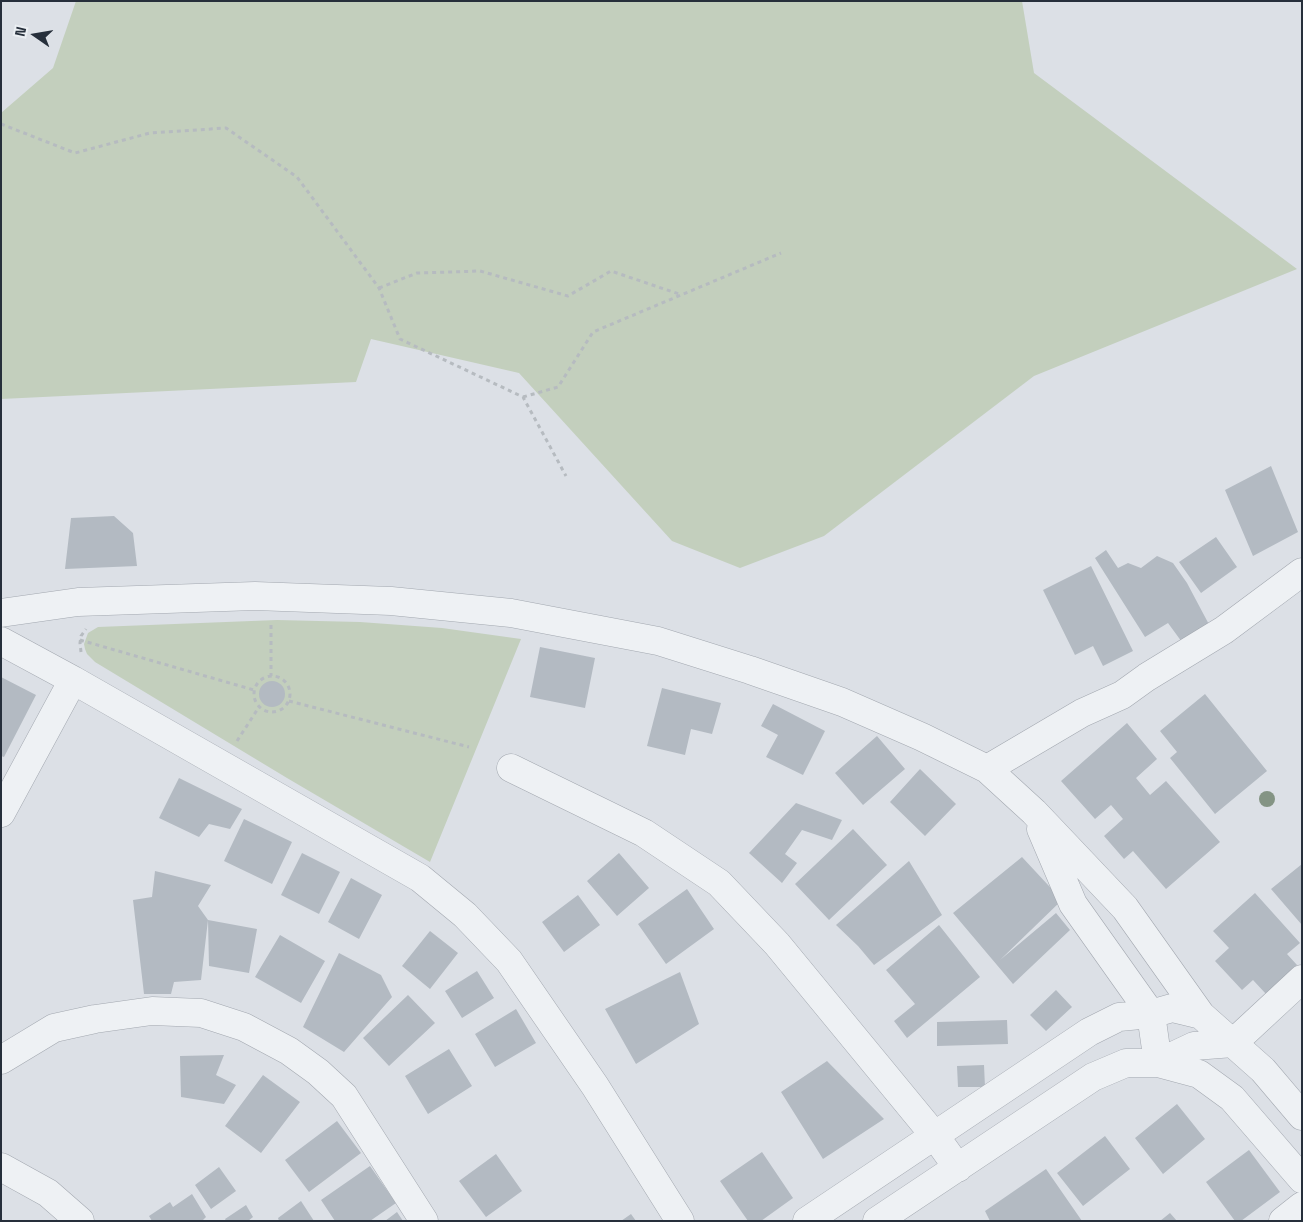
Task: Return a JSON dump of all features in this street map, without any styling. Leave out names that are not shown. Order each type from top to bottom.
[{"type":"street","points":[[987,769],[1082,713],[1122,695],[1147,677],[1224,630],[1302,572]]},
{"type":"street","points":[[1,613],[78,602],[255,596],[391,601],[511,613],[658,641],[842,702],[922,737],[987,769],[1034,812],[1125,908],[1201,1015],[1263,1070],[1302,1116]]},
{"type":"street","points":[[1,641],[78,669],[420,878],[465,915],[509,962],[595,1086],[680,1221]]},
{"type":"street","points":[[1,813],[78,669]]},
{"type":"street","points":[[511,768],[644,833],[719,883],[777,944],[935,1136],[958,1168]]},
{"type":"street","points":[[1034,812],[1073,904],[1151,1014],[1158,1063]]},
{"type":"street","points":[[1158,1063],[1194,1046],[1232,1043],[1302,979]]},
{"type":"street","points":[[807,1221],[1089,1032],[1119,1017],[1151,1014],[1172,1008],[1201,1015]]},
{"type":"street","points":[[1,1060],[54,1028],[95,1019],[152,1011],[201,1014],[244,1027],[289,1051],[318,1072],[344,1096],[424,1221]]},
{"type":"street","points":[[877,1221],[1093,1076],[1126,1063],[1158,1063],[1199,1074],[1232,1098],[1302,1179]]},
{"type":"street","points":[[1,1167],[48,1193],[80,1221]]},
{"type":"street","points":[[1283,1221],[1302,1206]]},
{"type":"path","points":[[1,124],[75,153],[150,133],[226,128],[297,177],[379,288],[400,339],[524,397],[566,476]]},
{"type":"path","points":[[524,397],[558,387],[593,332],[781,253]]},
{"type":"path","points":[[379,288],[417,272],[480,271],[568,296],[611,271],[682,295]]},
{"type":"path","points":[[270,617],[271,676]]},
{"type":"path","points":[[78,669],[80,640],[88,627]]},
{"type":"path","points":[[80,640],[254,690]]},
{"type":"path","points":[[271,676],[277,676],[290,688],[289,700],[281,710],[276,712],[270,712],[259,707],[255,702],[254,690],[260,680],[271,676]]},
{"type":"path","points":[[289,700],[468,747]]},
{"type":"path","points":[[236,742],[259,707]]},
{"type":"green space","points":[[76,1],[1022,1],[1034,73],[1297,269],[1034,376],[824,536],[740,568],[672,541],[519,373],[371,339],[356,382],[1,399],[1,113],[53,68]]},
{"type":"green space","points":[[277,620],[360,622],[442,628],[521,639],[430,862],[95,662],[87,654],[84,644],[88,633],[98,627]]},
{"type":"building","points":[[1271,466],[1298,532],[1253,556],[1225,490]]},
{"type":"building","points":[[114,516],[133,533],[137,566],[65,569],[71,518]]},
{"type":"building","points":[[1216,537],[1237,567],[1201,593],[1179,562]]},
{"type":"building","points":[[1106,550],[1118,568],[1128,563],[1141,568],[1157,556],[1173,563],[1187,583],[1213,632],[1187,649],[1168,623],[1145,637],[1095,558]]},
{"type":"building","points":[[1091,566],[1133,651],[1103,666],[1093,646],[1075,655],[1043,590]]},
{"type":"building","points":[[540,647],[595,658],[585,708],[530,697]]},
{"type":"building","points":[[1,677],[36,695],[4,757],[1,756]]},
{"type":"building","points":[[272,681],[282,684],[285,694],[282,704],[272,707],[262,704],[259,694],[262,684]]},
{"type":"building","points":[[662,688],[721,703],[712,734],[691,729],[685,755],[647,746]]},
{"type":"building","points":[[1205,694],[1267,771],[1215,814],[1170,758],[1177,752],[1160,731]]},
{"type":"building","points":[[773,704],[825,731],[803,775],[766,757],[778,735],[761,726]]},
{"type":"building","points":[[1127,723],[1157,759],[1136,778],[1150,795],[1166,781],[1220,842],[1166,889],[1133,851],[1124,859],[1104,836],[1123,819],[1111,805],[1095,819],[1061,781]]},
{"type":"building","points":[[877,736],[905,769],[863,805],[835,773]]},
{"type":"building","points":[[920,769],[956,804],[925,836],[890,802]]},
{"type":"building","points":[[179,778],[242,809],[230,829],[209,824],[199,837],[159,818]]},
{"type":"building","points":[[796,803],[842,820],[832,840],[802,830],[785,854],[797,863],[782,883],[749,853]]},
{"type":"building","points":[[244,819],[292,842],[272,884],[224,861]]},
{"type":"building","points":[[853,829],[887,865],[829,920],[795,884]]},
{"type":"building","points":[[302,853],[340,872],[319,914],[281,895]]},
{"type":"building","points":[[619,853],[649,888],[617,916],[587,881]]},
{"type":"building","points":[[1022,857],[1062,900],[1000,960],[1056,913],[1070,930],[1013,984],[953,913]]},
{"type":"building","points":[[909,861],[942,915],[874,965],[836,925]]},
{"type":"building","points":[[1302,864],[1302,925],[1271,889]]},
{"type":"building","points":[[155,871],[211,885],[198,906],[208,920],[201,980],[174,982],[171,994],[144,994],[133,900],[152,897]]},
{"type":"building","points":[[351,878],[382,895],[359,939],[328,922]]},
{"type":"building","points":[[687,889],[714,929],[666,964],[638,924]]},
{"type":"building","points":[[1255,893],[1300,943],[1287,954],[1297,965],[1266,994],[1253,980],[1242,990],[1215,961],[1229,948],[1213,931]]},
{"type":"building","points":[[578,895],[600,925],[564,952],[542,922]]},
{"type":"building","points":[[208,920],[257,929],[249,973],[209,966]]},
{"type":"building","points":[[939,925],[980,977],[907,1038],[894,1021],[915,1004],[886,970]]},
{"type":"building","points":[[430,931],[458,953],[430,989],[402,966]]},
{"type":"building","points":[[280,935],[325,961],[301,1003],[255,977]]},
{"type":"building","points":[[339,953],[381,975],[392,997],[344,1052],[303,1027]]},
{"type":"building","points":[[477,971],[494,998],[462,1018],[445,991]]},
{"type":"building","points":[[680,972],[699,1024],[636,1064],[605,1009]]},
{"type":"building","points":[[1056,990],[1072,1007],[1046,1031],[1030,1015]]},
{"type":"building","points":[[408,995],[435,1023],[389,1066],[363,1038]]},
{"type":"building","points":[[516,1009],[536,1043],[495,1067],[475,1034]]},
{"type":"building","points":[[1007,1020],[1008,1044],[937,1046],[937,1022]]},
{"type":"building","points":[[449,1049],[472,1086],[428,1114],[405,1076]]},
{"type":"building","points":[[224,1055],[216,1075],[236,1085],[224,1104],[181,1097],[180,1056]]},
{"type":"building","points":[[827,1061],[884,1119],[823,1159],[781,1092]]},
{"type":"building","points":[[984,1065],[985,1087],[958,1087],[957,1066]]},
{"type":"building","points":[[263,1075],[300,1102],[261,1153],[225,1126]]},
{"type":"building","points":[[1177,1104],[1205,1139],[1163,1174],[1135,1138]]},
{"type":"building","points":[[337,1121],[361,1153],[309,1192],[285,1160]]},
{"type":"building","points":[[1105,1136],[1130,1169],[1083,1206],[1057,1173]]},
{"type":"building","points":[[1249,1150],[1280,1192],[1241,1221],[1235,1221],[1206,1182]]},
{"type":"building","points":[[762,1152],[793,1198],[761,1221],[748,1221],[720,1181]]},
{"type":"building","points":[[496,1154],[522,1191],[486,1217],[459,1181]]},
{"type":"building","points":[[370,1166],[396,1203],[370,1221],[335,1221],[321,1200]]},
{"type":"building","points":[[219,1167],[236,1191],[211,1209],[195,1185]]},
{"type":"building","points":[[1046,1169],[1082,1221],[990,1221],[985,1211]]},
{"type":"building","points":[[192,1194],[206,1217],[202,1221],[152,1221],[149,1216],[170,1202],[173,1207]]},
{"type":"building","points":[[301,1201],[314,1221],[279,1221],[278,1218]]},
{"type":"building","points":[[246,1205],[253,1217],[248,1221],[226,1221],[225,1219]]},
{"type":"building","points":[[397,1212],[403,1221],[385,1221]]},
{"type":"building","points":[[1170,1213],[1177,1221],[1160,1221]]},
{"type":"building","points":[[631,1214],[636,1221],[621,1221]]}]
